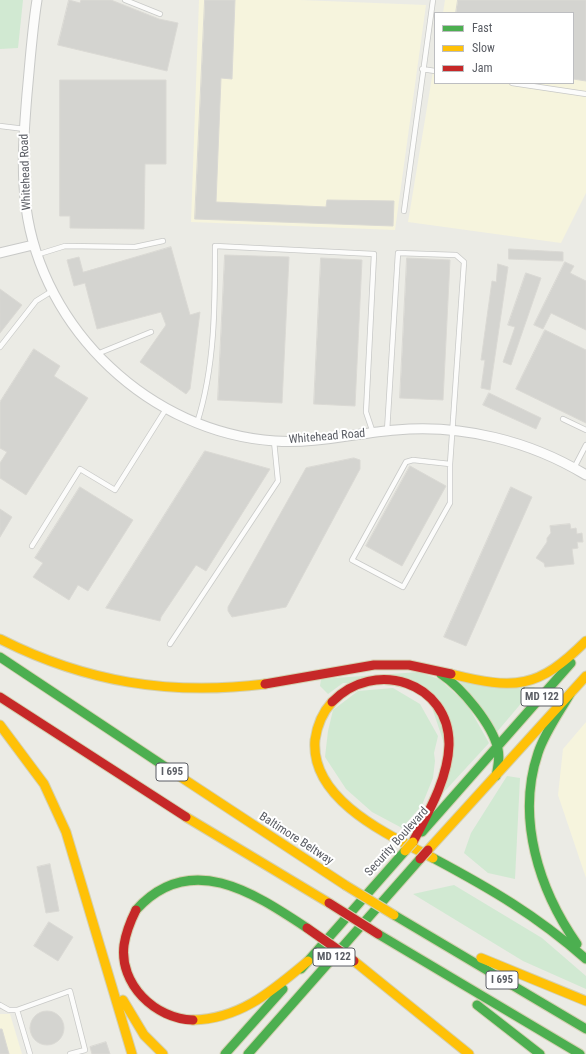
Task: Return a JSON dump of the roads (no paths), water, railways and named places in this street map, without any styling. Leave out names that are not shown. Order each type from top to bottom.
[{"type":"main road","points":[[0,639],[70,669],[126,683],[157,687],[196,689],[234,687],[374,665],[415,666],[494,684],[510,684],[542,676],[555,669],[586,641]]},
{"type":"main road","name":"Security Boulevard","points":[[224,1054],[405,850],[498,748],[586,646]]},
{"type":"main road","name":"Baltimore Beltway","points":[[0,657],[345,885],[586,1029]]},
{"type":"main road","points":[[434,670],[449,679],[467,695],[498,748],[500,760],[496,776]]},
{"type":"main road","name":"MD 122","points":[[248,1054],[428,850],[586,676]]},
{"type":"main road","points":[[413,842],[436,797],[447,765],[448,746],[444,721],[432,700],[412,684],[385,677],[370,678],[356,683],[344,690],[334,699],[320,718],[315,744],[316,758],[321,772],[339,800],[361,819],[503,896],[529,912],[566,940],[586,959]]},
{"type":"main road","points":[[570,694],[545,737],[538,754],[531,794],[531,824],[539,868],[547,892],[572,937],[586,954]]},
{"type":"main road","name":"I 695","points":[[0,696],[219,838],[580,1054]]},
{"type":"main road","points":[[0,725],[27,759],[44,784],[66,832],[132,1054]]},
{"type":"main road","points":[[308,961],[267,995],[248,1006],[230,1015],[195,1021],[168,1015],[148,1003],[131,978],[127,969],[124,946],[130,922],[144,901],[164,887],[189,880],[204,880],[233,886],[266,901],[354,961],[414,1006],[469,1054]]},
{"type":"main road","points":[[418,930],[586,1001]]},
{"type":"main road","points":[[419,959],[540,1054]]},
{"type":"main road","points":[[108,974],[130,1014],[144,1035],[163,1054]]},
{"type":"street","name":"Whitehead Road","points":[[37,0],[24,129],[24,192],[33,245],[52,291],[73,324],[97,354],[121,378],[166,409],[197,424],[233,434],[274,441],[325,440],[387,431],[416,429],[454,430],[519,444],[554,458],[586,475]]},
{"type":"street","points":[[0,253],[33,245]]},
{"type":"lane","points":[[125,0],[160,14]]},
{"type":"lane","points":[[404,211],[422,69],[433,0]]},
{"type":"lane","points":[[422,69],[434,71]]},
{"type":"lane","points":[[519,84],[586,94]]},
{"type":"lane","points":[[0,126],[24,129]]},
{"type":"lane","points":[[36,255],[65,246],[135,247],[163,241]]},
{"type":"lane","points":[[197,424],[206,396],[214,309],[215,246],[366,253],[374,254],[366,412],[373,433]]},
{"type":"lane","points":[[387,431],[398,253],[456,255],[464,262],[454,430],[450,464],[450,503],[403,587],[352,560],[406,462],[412,460],[450,464]]},
{"type":"lane","points":[[0,347],[36,301],[52,291]]},
{"type":"lane","points":[[97,354],[151,332]]},
{"type":"lane","points":[[32,546],[80,469],[115,490],[166,409]]},
{"type":"lane","points":[[563,419],[586,430]]},
{"type":"lane","points":[[170,644],[278,481],[274,441]]},
{"type":"lane","points":[[574,468],[586,445]]},
{"type":"lane","points":[[0,1005],[9,1010],[17,1010],[70,992],[85,1050],[70,1054]]},
{"type":"lane","points":[[17,1010],[30,1054]]}]
